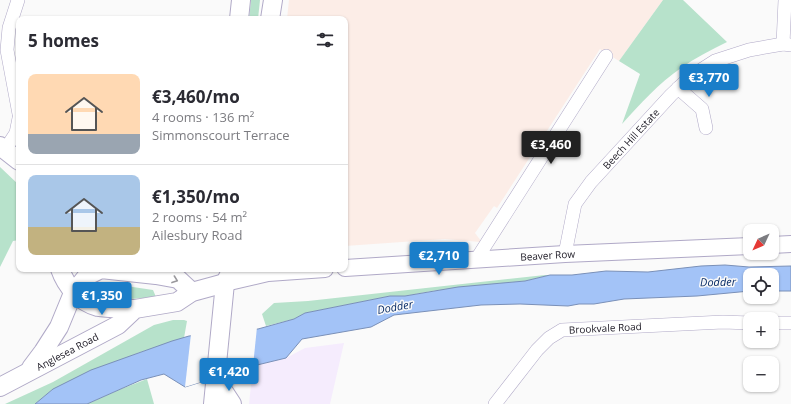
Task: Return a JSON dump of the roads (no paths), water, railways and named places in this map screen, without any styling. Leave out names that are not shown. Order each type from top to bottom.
[{"type":"main road","points":[[239,16],[241,0]]},
{"type":"main road","points":[[270,16],[273,0]]},
{"type":"main road","points":[[2,148],[16,159]]},
{"type":"main road","points":[[61,272],[62,277],[73,293],[85,302],[98,307],[135,309],[177,302],[192,292],[226,274]]},
{"type":"main road","name":"Anglesea Road","points":[[28,372],[59,327],[73,293],[87,276],[94,272]]},
{"type":"main road","name":"Anglesea Road","points":[[128,272],[178,279],[192,292]]},
{"type":"main road","points":[[213,404],[214,378],[226,274]]},
{"type":"main road","name":"Anglesea Road","points":[[0,387],[13,382],[28,372],[118,325],[135,309]]},
{"type":"main road","points":[[214,378],[232,404]]},
{"type":"street","points":[[16,98],[7,50],[9,28],[18,0]]},
{"type":"street","points":[[785,0],[787,44]]},
{"type":"street","name":"Beech Hill Estate","points":[[565,254],[575,204],[590,182],[678,88],[690,77],[715,61],[749,50],[787,44]]},
{"type":"street","points":[[476,260],[606,56]]},
{"type":"street","points":[[678,88],[702,109],[706,128]]},
{"type":"street","points":[[2,148],[16,133]]},
{"type":"street","points":[[779,245],[791,244]]},
{"type":"street","name":"Beaver Row","points":[[348,268],[565,254],[743,246]]},
{"type":"street","points":[[226,274],[280,272]]},
{"type":"street","name":"Brookvale Road","points":[[495,404],[537,350],[549,338],[562,330],[723,322],[743,323]]},
{"type":"street","points":[[779,323],[791,323]]},
{"type":"water","name":"Dodder","points":[[701,266],[791,266],[791,291],[779,291],[779,268],[743,268],[743,292],[697,296],[624,299],[594,304],[568,306],[520,304],[481,305],[394,315],[371,327],[302,339],[286,358],[253,366],[185,387],[164,374],[141,380],[87,404],[35,404],[53,389],[91,370],[189,336],[258,329],[294,319],[305,313],[390,296],[405,296],[458,287],[525,281],[550,275],[572,275],[606,271],[648,272]]}]
